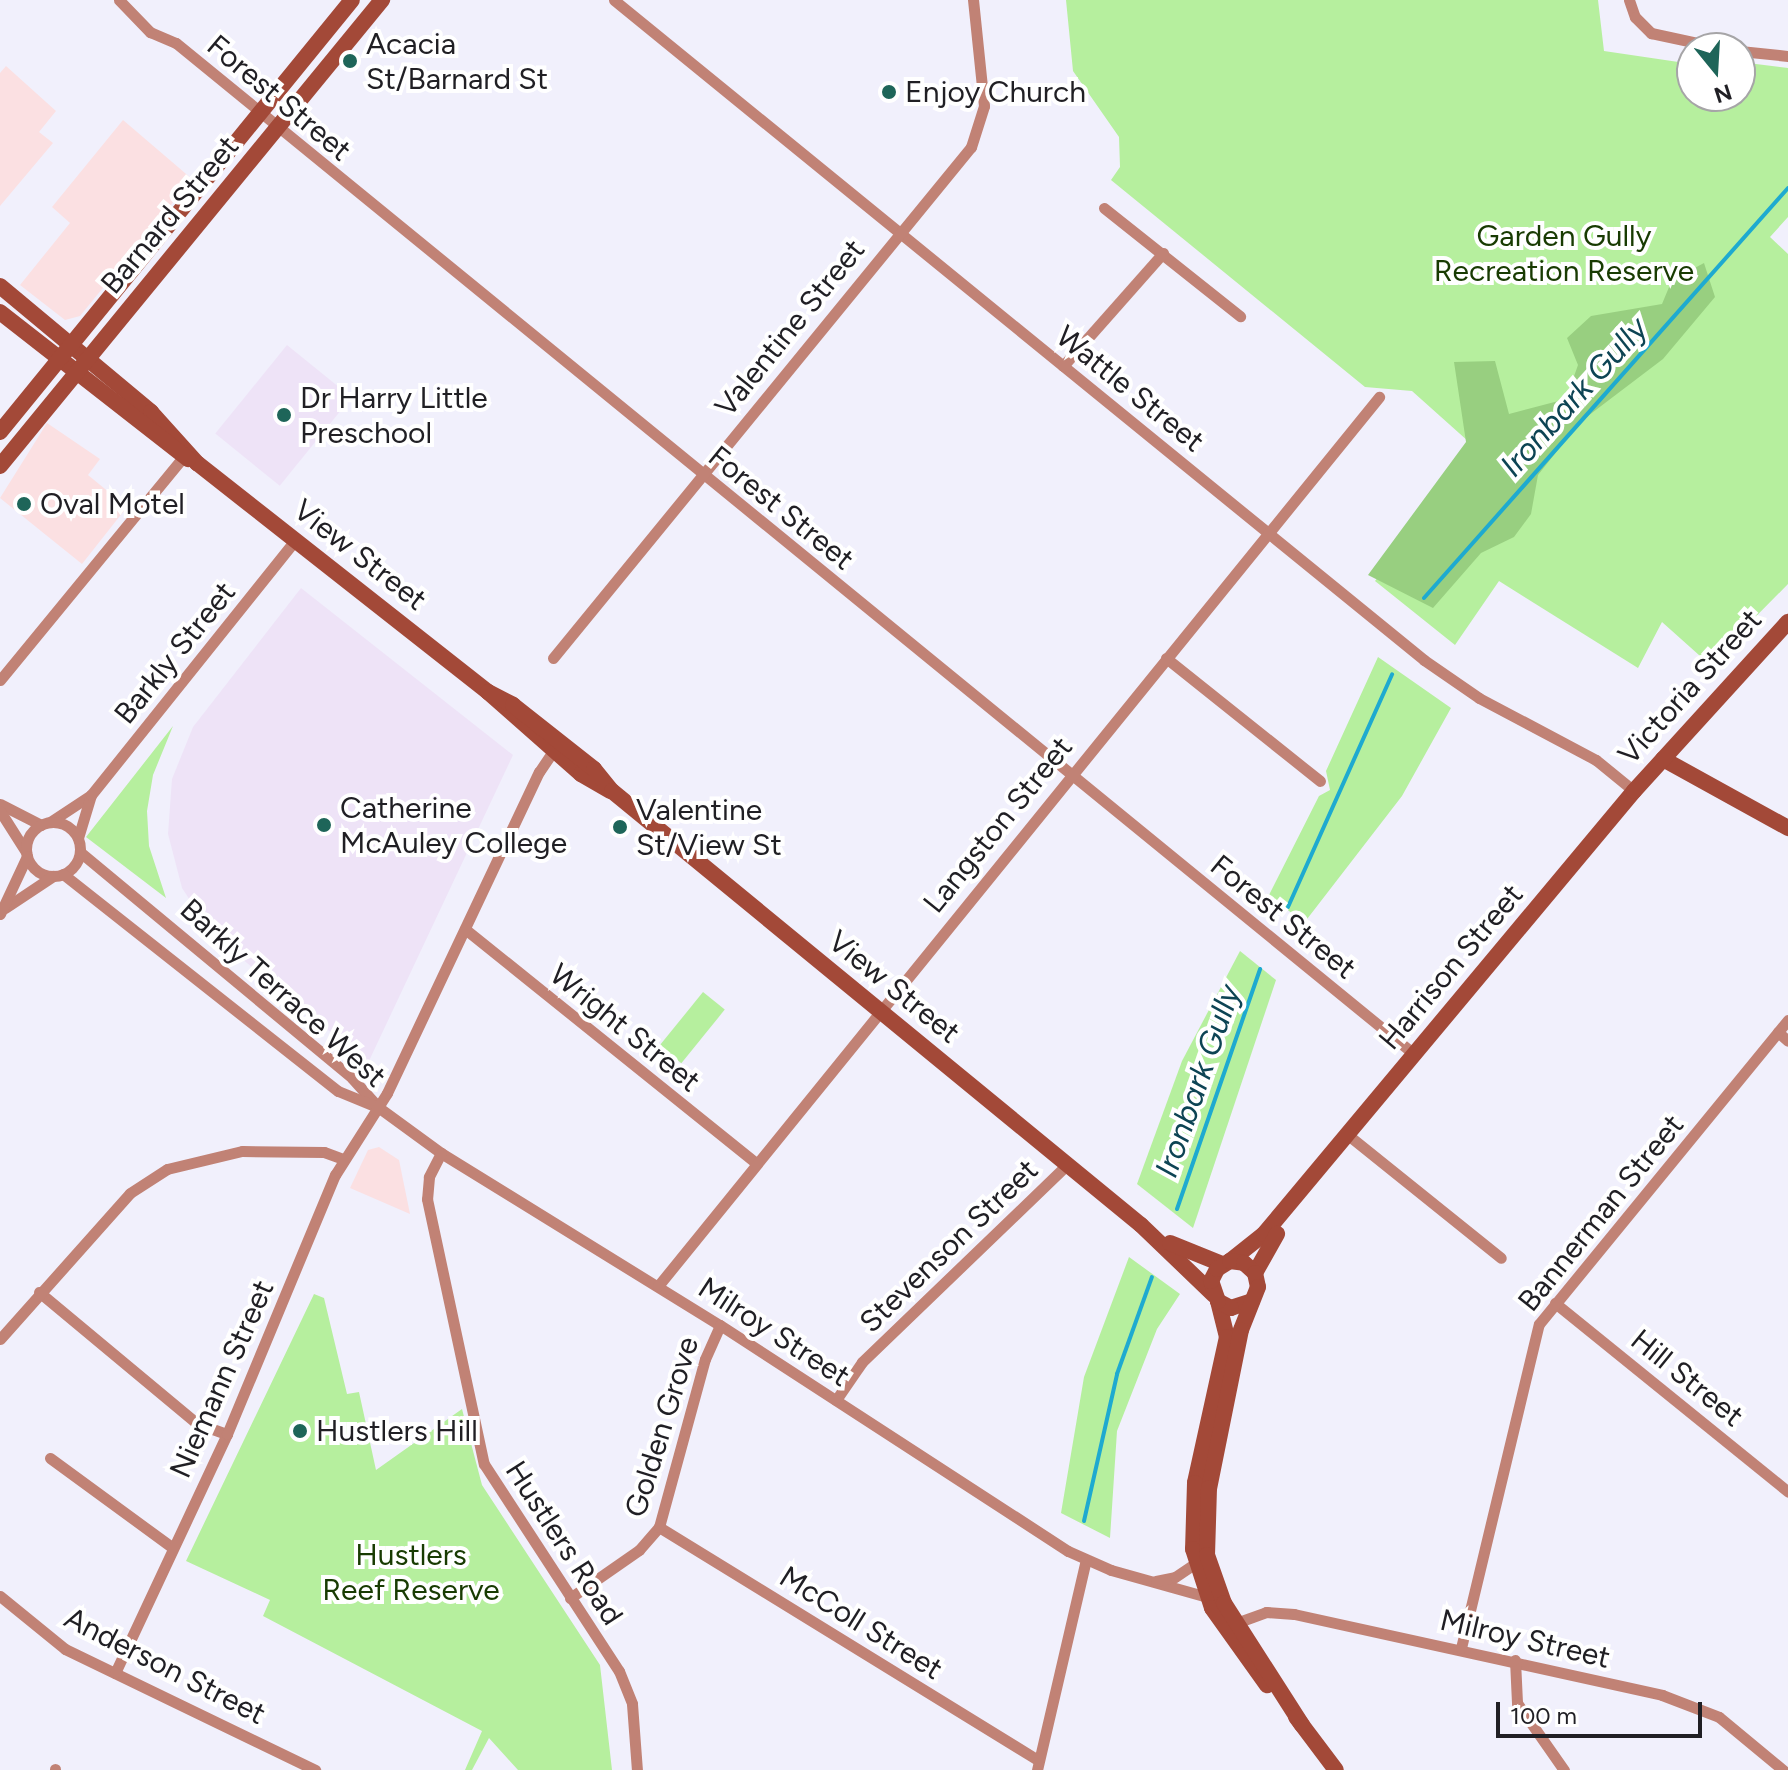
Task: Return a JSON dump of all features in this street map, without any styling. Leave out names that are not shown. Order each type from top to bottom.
[{"type":"street","name":"Forest Street","points":[[119,0],[150,32],[176,43],[277,129],[1415,1055]]},
{"type":"street","name":"Barnard Street","points":[[0,432],[352,0]]},
{"type":"street","name":"Barnard Street","points":[[0,466],[382,0]]},
{"type":"street","name":"Wattle Street","points":[[614,0],[1454,682],[1596,760],[1634,791]]},
{"type":"street","name":"Valentine Street","points":[[553,658],[899,232],[963,160],[979,131],[984,98],[973,0]]},
{"type":"street","points":[[1629,0],[1635,17],[1661,37],[1676,40]]},
{"type":"street","points":[[1756,53],[1788,56]]},
{"type":"street","points":[[1104,208],[1240,316]]},
{"type":"street","points":[[1063,366],[1163,253]]},
{"type":"street","name":"View Street","points":[[0,286],[151,412],[190,460]]},
{"type":"street","name":"View Street","points":[[0,312],[58,361],[295,540],[612,791],[1141,1225],[1216,1298]]},
{"type":"street","name":"Langston Street","points":[[658,1286],[1379,397]]},
{"type":"street","points":[[0,680],[190,460]]},
{"type":"street","name":"Barkly Street","points":[[46,823],[91,795],[295,540]]},
{"type":"street","name":"Victoria Street","points":[[1634,791],[1788,622]]},
{"type":"street","points":[[1166,658],[1320,781]]},
{"type":"street","points":[[378,1107],[556,746]]},
{"type":"street","points":[[1663,759],[1788,828]]},
{"type":"street","name":"Harrison Street","points":[[1226,1263],[1264,1234],[1312,1179],[1634,791]]},
{"type":"street","name":"Barkly Street","points":[[78,838],[91,795]]},
{"type":"street","points":[[0,804],[46,823],[67,825],[78,838],[80,852],[58,875],[2,911]]},
{"type":"street","points":[[0,811],[37,870],[58,875]]},
{"type":"street","points":[[2,911],[27,854],[30,836],[46,823]]},
{"type":"street","name":"Barkly Terrace West","points":[[80,852],[352,1078],[378,1107]]},
{"type":"street","name":"Barkly Terrace West","points":[[58,875],[338,1091],[378,1107]]},
{"type":"street","name":"Wright Street","points":[[465,929],[756,1163]]},
{"type":"street","name":"Bannerman Street","points":[[1461,1648],[1531,1343],[1555,1303],[1788,1020]]},
{"type":"street","points":[[1778,1032],[1788,1041]]},
{"type":"street","name":"Milroy Street","points":[[378,1107],[441,1153],[720,1325],[953,1480],[1086,1560],[1207,1597]]},
{"type":"street","name":"Niemann Street","points":[[115,1673],[227,1434],[343,1159],[378,1107]]},
{"type":"street","points":[[1348,1135],[1501,1258]]},
{"type":"street","points":[[0,1339],[130,1193],[167,1169],[242,1151],[324,1152],[343,1159]]},
{"type":"street","name":"Hustlers Road","points":[[441,1153],[429,1177],[427,1199],[484,1464],[626,1688],[637,1770]]},
{"type":"street","name":"Stevenson Street","points":[[836,1400],[862,1362],[1067,1165]]},
{"type":"street","name":"Harrison Street","points":[[1255,1273],[1265,1249],[1312,1179]]},
{"type":"street","name":"View Street","points":[[1141,1225],[1183,1251],[1226,1263]]},
{"type":"street","points":[[1302,1725],[1202,1571],[1208,1499],[1241,1330],[1258,1287],[1255,1273],[1244,1263],[1226,1263],[1211,1281],[1227,1337],[1193,1498],[1202,1571],[1207,1597],[1247,1660],[1336,1770]]},
{"type":"street","points":[[39,1292],[196,1423],[227,1434]]},
{"type":"street","points":[[1216,1298],[1239,1308],[1252,1301]]},
{"type":"street","name":"Hill Street","points":[[1555,1303],[1788,1492]]},
{"type":"street","name":"Golden Grove","points":[[570,1598],[639,1550],[659,1527],[705,1359],[720,1325]]},
{"type":"street","points":[[50,1458],[173,1548]]},
{"type":"street","name":"McColl Street","points":[[659,1527],[1038,1765]]},
{"type":"street","points":[[1038,1765],[1086,1560]]},
{"type":"street","points":[[1151,1581],[1202,1571]]},
{"type":"street","name":"Anderson Street","points":[[0,1596],[65,1649],[315,1770]]},
{"type":"street","name":"Milroy Street","points":[[1236,1623],[1255,1614],[1278,1611],[1515,1660],[1702,1709],[1735,1727],[1783,1770]]},
{"type":"street","points":[[1515,1660],[1517,1703],[1564,1770]]},
{"type":"shaded area","points":[[6,66],[56,111],[39,132],[53,143],[0,206],[0,73]]},
{"type":"shaded area","points":[[123,120],[192,179],[80,316],[65,320],[20,285],[70,223],[52,207]]},
{"type":"shaded area","name":"Dr Harry Little Preschool","points":[[287,345],[352,397],[280,486],[215,434]]},
{"type":"shaded area","points":[[47,423],[100,459],[88,475],[127,507],[82,564],[0,498]]},
{"type":"shaded area","name":"Catherine McAuley College","points":[[301,588],[513,755],[368,1063],[212,934],[182,888],[168,834],[172,779],[193,727]]},
{"type":"shaded area","points":[[379,1147],[399,1160],[410,1214],[350,1188],[368,1150]]},
{"type":"green space","name":"Garden Gully Recreation Reserve","points":[[1066,0],[1598,0],[1604,51],[1676,62],[1676,112],[1756,112],[1756,64],[1788,68],[1788,217],[1770,237],[1788,254],[1788,584],[1709,664],[1662,622],[1638,668],[1499,581],[1455,645],[1375,581],[1478,450],[1412,391],[1365,387],[1111,180],[1120,167],[1119,137],[1073,71]]},
{"type":"green space","points":[[1704,263],[1715,297],[1663,359],[1580,422],[1538,475],[1531,514],[1514,537],[1481,553],[1433,608],[1368,575],[1466,442],[1454,362],[1495,361],[1509,414],[1566,399],[1578,365],[1567,338],[1591,316],[1662,304],[1672,280]]},
{"type":"green space","points":[[1378,657],[1451,708],[1402,796],[1304,923],[1269,895],[1319,796],[1330,790],[1326,771]]},
{"type":"green space","points":[[173,726],[153,775],[147,811],[149,846],[166,898],[86,837]]},
{"type":"green space","points":[[1240,951],[1276,980],[1193,1228],[1137,1184],[1182,1061]]},
{"type":"green space","points":[[703,992],[725,1010],[681,1063],[660,1046]]},
{"type":"green space","points":[[1129,1257],[1180,1294],[1157,1329],[1117,1431],[1110,1538],[1061,1513],[1084,1377]]},
{"type":"green space","name":"Hustlers Reef Reserve","points":[[314,1294],[324,1298],[347,1394],[359,1392],[376,1470],[462,1409],[482,1485],[600,1665],[612,1770],[518,1770],[489,1738],[472,1770],[465,1770],[482,1731],[263,1616],[270,1600],[186,1561]]},
{"type":"waterway","name":"Ironbark Gully","points":[[1424,598],[1788,188]]},
{"type":"waterway","name":"Ironbark Gully","points":[[1288,907],[1392,674]]},
{"type":"waterway","name":"Ironbark Gully","points":[[1177,1209],[1260,969]]},
{"type":"waterway","name":"Ironbark Gully","points":[[1084,1521],[1117,1374],[1152,1277]]},
{"type":"place","name":"Acacia St/Barnard St","points":[[350,61]]},
{"type":"place","name":"Enjoy Church","points":[[889,92]]},
{"type":"place","name":"Dr Harry Little Preschool","points":[[284,415]]},
{"type":"place","name":"Oval Motel","points":[[24,504]]},
{"type":"place","name":"Catherine McAuley College","points":[[324,825]]},
{"type":"place","name":"Valentine St/View St","points":[[620,827]]},
{"type":"place","name":"Hustlers Hill","points":[[300,1431]]}]
